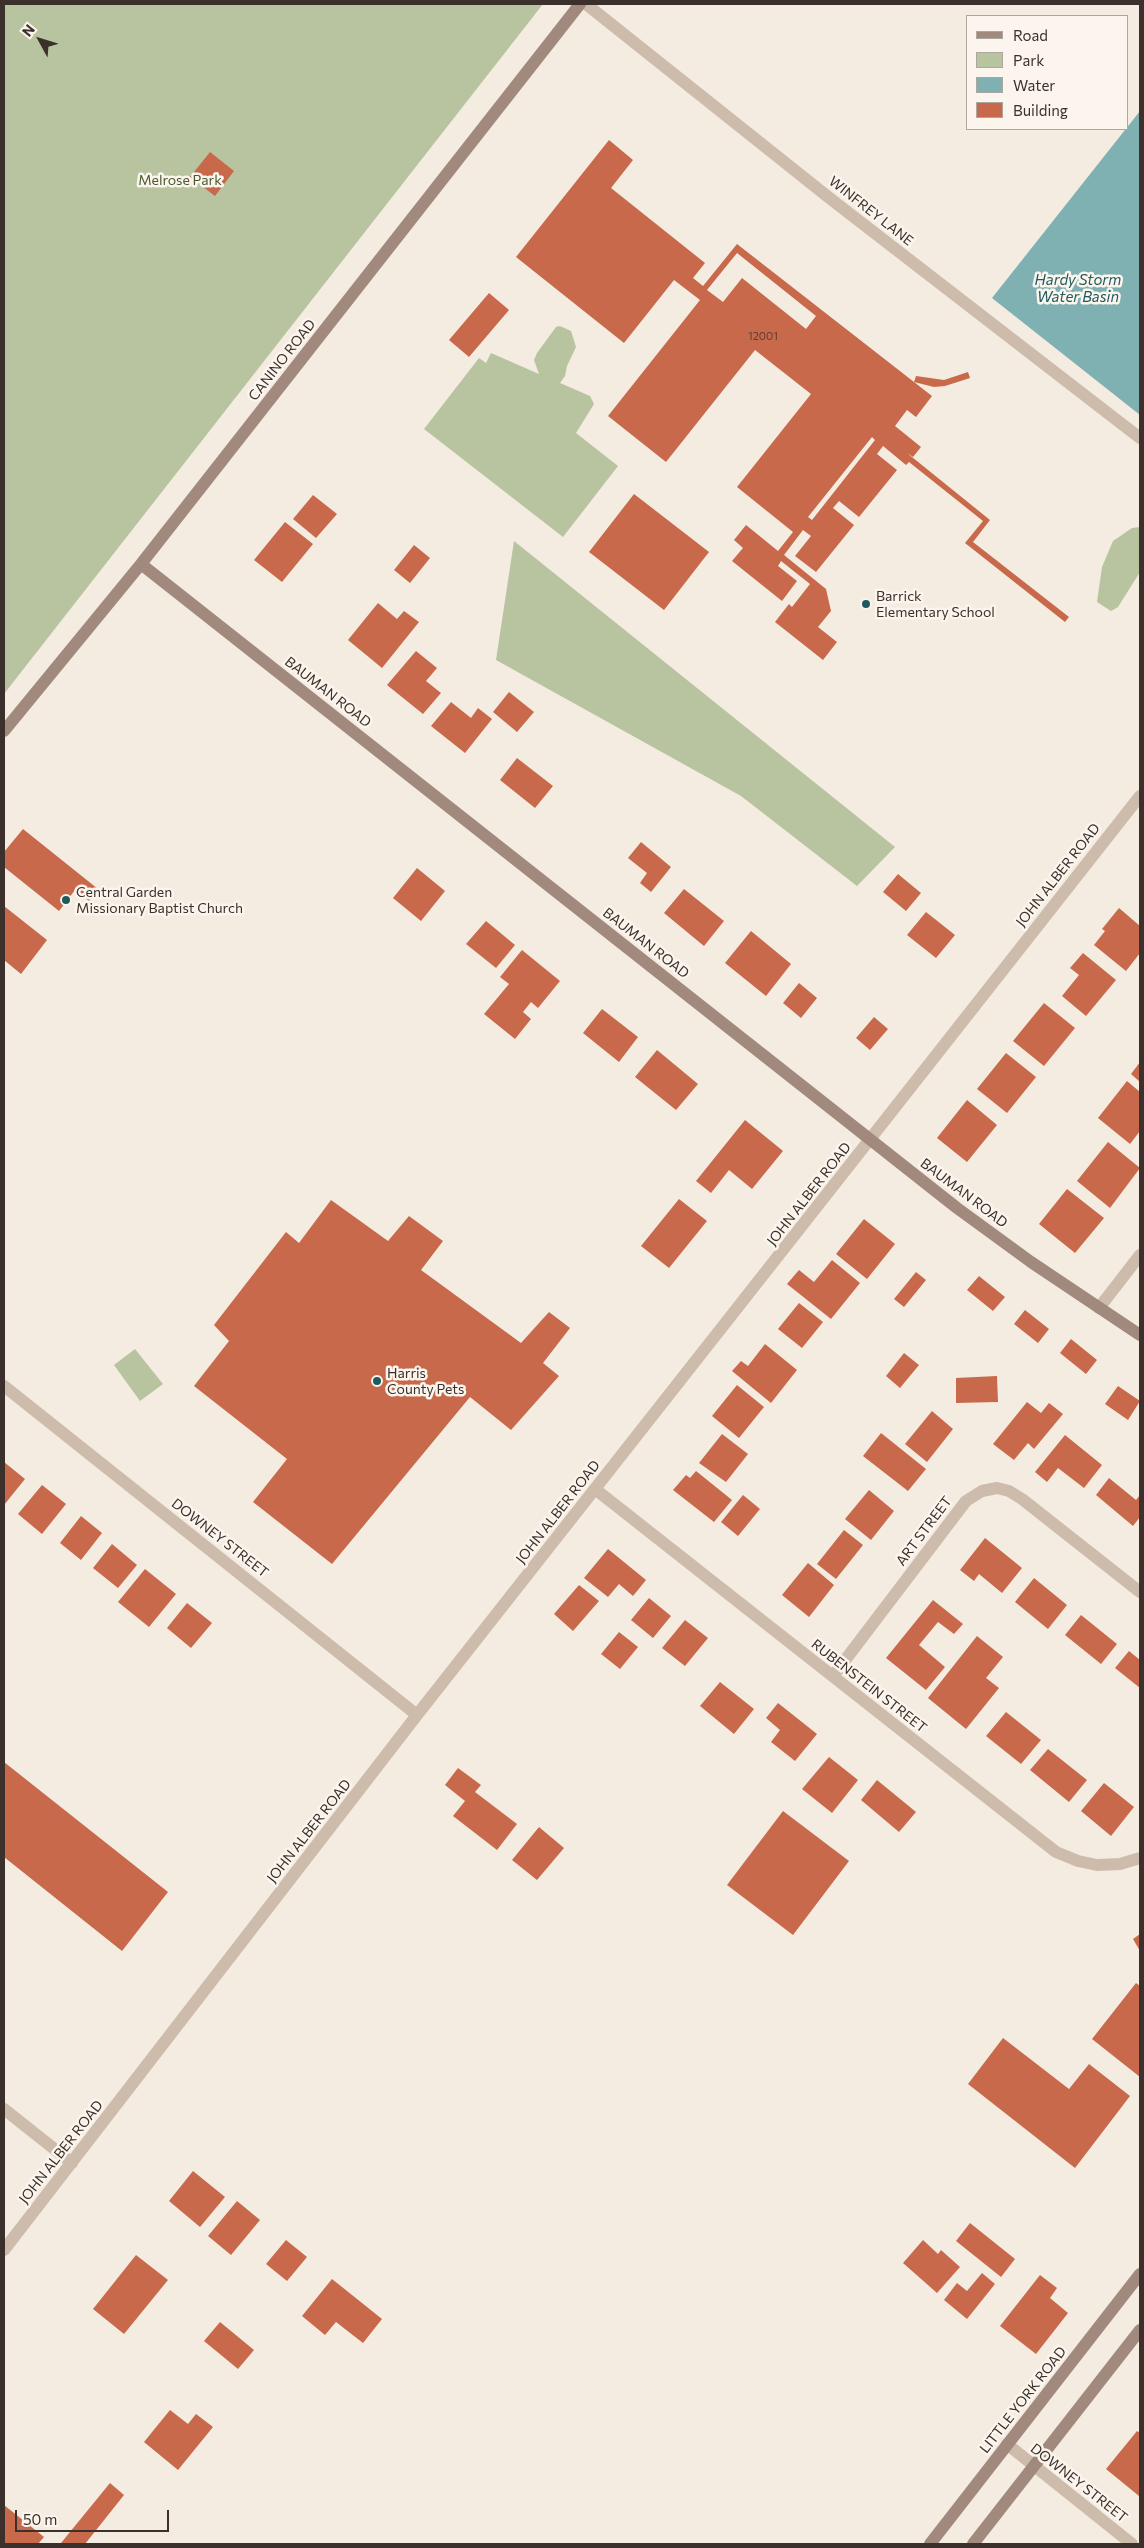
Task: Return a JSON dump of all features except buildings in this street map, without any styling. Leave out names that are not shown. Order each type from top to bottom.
[{"type":"street","name":"CANINO ROAD","points":[[4,732],[141,564],[580,4]]},
{"type":"street","name":"WINFREY LANE","points":[[586,4],[832,200],[1140,438]]},
{"type":"street","name":"BAUMAN ROAD","points":[[141,564],[957,1208],[1099,1308],[1140,1334]]},
{"type":"street","name":"JOHN ALBER ROAD","points":[[4,2250],[417,1715],[1140,796]]},
{"type":"street","points":[[1099,1308],[1140,1255]]},
{"type":"street","name":"DOWNEY STREET","points":[[4,1386],[417,1715]]},
{"type":"street","name":"ART STREET","points":[[833,1676],[966,1500],[982,1492],[997,1488],[1009,1491],[1022,1499],[1140,1592]]},
{"type":"street","name":"RUBENSTEIN STREET","points":[[595,1489],[1056,1852],[1078,1861],[1097,1865],[1120,1864],[1140,1858]]},
{"type":"street","points":[[4,2109],[72,2163]]},
{"type":"street","name":"LITTLE YORK ROAD","points":[[930,2544],[1140,2274]]},
{"type":"street","points":[[973,2544],[1140,2330]]},
{"type":"street","name":"DOWNEY STREET","points":[[1007,2444],[1033,2467],[1132,2544]]},
{"type":"green space","name":"Melrose Park","points":[[4,4],[543,4],[4,694]]},
{"type":"green space","points":[[560,326],[571,331],[576,347],[567,366],[565,376],[560,383],[590,396],[594,404],[576,433],[618,466],[563,537],[424,429],[479,358],[486,363],[491,353],[539,374],[534,360],[537,353],[556,327]]},
{"type":"green space","points":[[1140,527],[1140,572],[1118,607],[1111,611],[1097,602],[1102,567],[1113,541],[1132,528]]},
{"type":"green space","points":[[514,541],[895,847],[857,886],[741,796],[496,660]]},
{"type":"green space","points":[[135,1349],[163,1384],[140,1401],[114,1365]]},
{"type":"water","name":"Hardy Storm Water Basin","points":[[1140,111],[1140,415],[992,298],[1125,130],[1129,130],[1129,125]]},
{"type":"place","name":"Barrick Elementary School","points":[[866,604]]},
{"type":"place","name":"Central Garden Missionary Baptist Church","points":[[66,900]]},
{"type":"place","name":"Harris County Pets","points":[[377,1381]]}]
